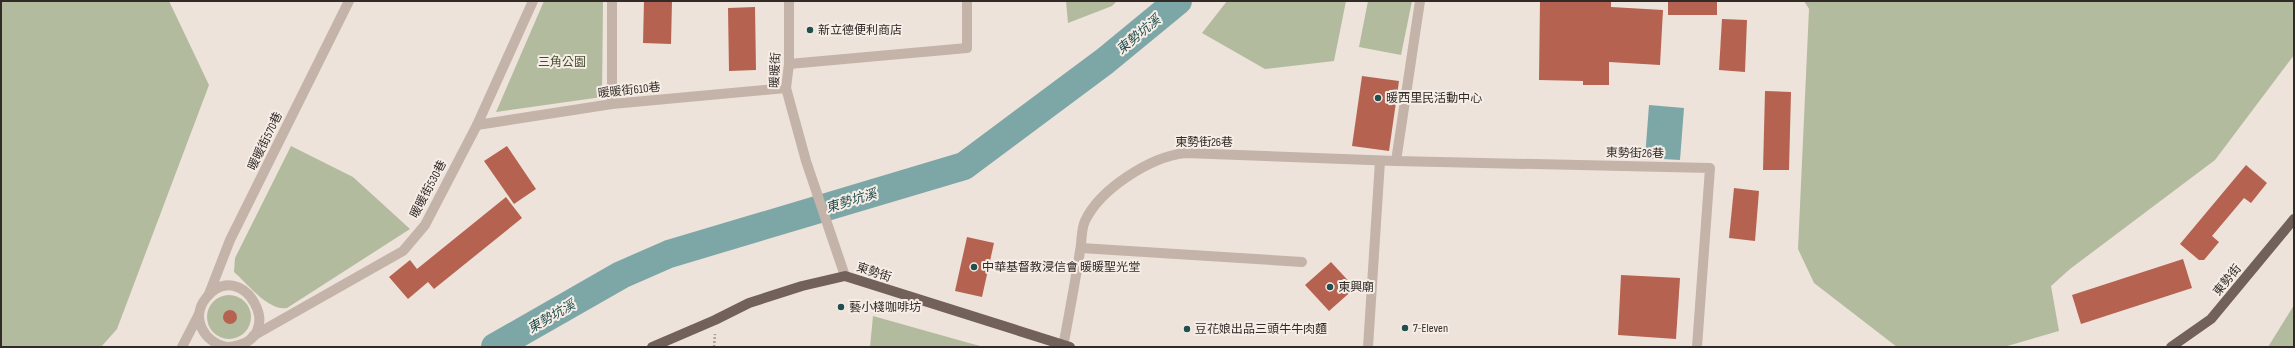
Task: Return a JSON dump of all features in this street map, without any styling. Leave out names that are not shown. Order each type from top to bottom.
[{"type":"main road","name":"東勢街","points":[[2171,347],[2211,320],[2294,219]]},
{"type":"main road","name":"東勢街","points":[[652,347],[715,320],[749,303],[802,286],[845,276],[1070,347]]},
{"type":"street","name":"暖暖街570巷","points":[[209,294],[230,240],[349,1]]},
{"type":"street","name":"暖暖街530巷","points":[[253,336],[403,250],[425,225],[477,125],[533,1]]},
{"type":"street","points":[[612,1],[612,104]]},
{"type":"street","name":"暖暖街","points":[[789,1],[789,64],[786,88],[806,161],[845,276]]},
{"type":"street","points":[[789,64],[967,48],[967,1]]},
{"type":"street","points":[[1396,161],[1420,1]]},
{"type":"street","name":"暖暖街610巷","points":[[477,125],[612,104],[786,88]]},
{"type":"street","name":"東勢街26巷","points":[[1063,346],[1081,248],[1084,222],[1096,203],[1121,181],[1145,166],[1171,154],[1185,153],[1380,161],[1710,168],[1697,347]]},
{"type":"street","points":[[1368,347],[1380,161]]},
{"type":"street","points":[[1081,248],[1302,262]]},
{"type":"street","points":[[182,347],[209,294],[218,289],[228,287],[238,288],[250,296],[258,308],[260,318],[258,328],[253,336],[246,343],[232,347],[213,342],[203,331],[200,312]]},
{"type":"green space","points":[[1,1],[169,1],[209,85],[117,329],[101,347],[1,347]]},
{"type":"green space","name":"三角公園","points":[[544,1],[603,1],[602,97],[496,112]]},
{"type":"green space","points":[[1066,1],[1117,1],[1112,6],[1068,23]]},
{"type":"green space","points":[[1227,1],[1346,1],[1334,61],[1265,69],[1202,33]]},
{"type":"green space","points":[[1368,1],[1412,1],[1401,55],[1359,47]]},
{"type":"green space","points":[[1804,1],[2294,1],[2294,55],[2215,160],[2070,269],[2051,286],[2059,331],[2004,347],[1897,347],[1814,283],[1798,249],[1809,9]]},
{"type":"green space","points":[[291,146],[353,177],[410,229],[287,308],[280,308],[259,296],[234,272],[235,258]]},
{"type":"green space","points":[[229,295],[241,299],[247,305],[251,317],[247,329],[241,335],[229,339],[217,335],[211,329],[207,317],[211,305],[217,299]]},
{"type":"green space","points":[[2294,305],[2294,347],[2268,347]]},
{"type":"green space","points":[[873,316],[969,343],[984,347],[870,347]]},
{"type":"water","points":[[1649,105],[1684,108],[1680,160],[1645,158]]},
{"type":"building","points":[[644,1],[672,1],[671,44],[643,43]]},
{"type":"building","points":[[1540,1],[1611,1],[1611,7],[1663,10],[1660,65],[1609,62],[1609,85],[1583,85],[1583,81],[1539,80]]},
{"type":"building","points":[[1668,1],[1717,1],[1717,15],[1668,15]]},
{"type":"building","points":[[755,7],[756,70],[729,71],[728,8]]},
{"type":"building","points":[[1722,19],[1747,20],[1745,72],[1719,70]]},
{"type":"building","name":"暖西里民活動中心","points":[[1362,76],[1399,81],[1389,151],[1352,146]]},
{"type":"building","points":[[1765,91],[1791,92],[1789,170],[1763,170]]},
{"type":"building","points":[[507,146],[536,189],[514,204],[484,161]]},
{"type":"building","points":[[2246,165],[2267,183],[2251,203],[2244,198],[2212,236],[2219,242],[2204,260],[2199,260],[2180,244]]},
{"type":"building","points":[[1734,188],[1759,191],[1755,241],[1729,238]]},
{"type":"building","points":[[506,197],[522,218],[434,289],[428,282],[408,299],[389,277],[410,260],[417,269]]},
{"type":"building","name":"中華基督教浸信會 暖暖聖光堂","points":[[967,237],[994,243],[982,297],[955,291]]},
{"type":"building","points":[[2183,259],[2192,288],[2081,324],[2072,295]]},
{"type":"building","name":"東興廟","points":[[1331,262],[1355,288],[1329,311],[1305,285]]},
{"type":"building","points":[[1621,275],[1680,278],[1676,339],[1618,335]]},
{"type":"building","points":[[227,310],[233,310],[237,314],[237,320],[233,324],[227,324],[223,320],[223,314]]},
{"type":"waterway","name":"東勢坑溪","points":[[495,347],[621,275],[669,254],[964,166],[1105,61],[1178,1]]},
{"type":"place","name":"新立德便利商店","points":[[810,30]]},
{"type":"place","name":"暖西里民活動中心","points":[[1378,98]]},
{"type":"place","name":"中華基督教浸信會 暖暖聖光堂","points":[[974,267]]},
{"type":"place","name":"東興廟","points":[[1330,287]]},
{"type":"place","name":"藝小棧咖啡坊","points":[[841,307]]},
{"type":"place","name":"7-Eleven","points":[[1405,328]]},
{"type":"place","name":"豆花娘出品三頭牛牛肉麵","points":[[1187,329]]}]
